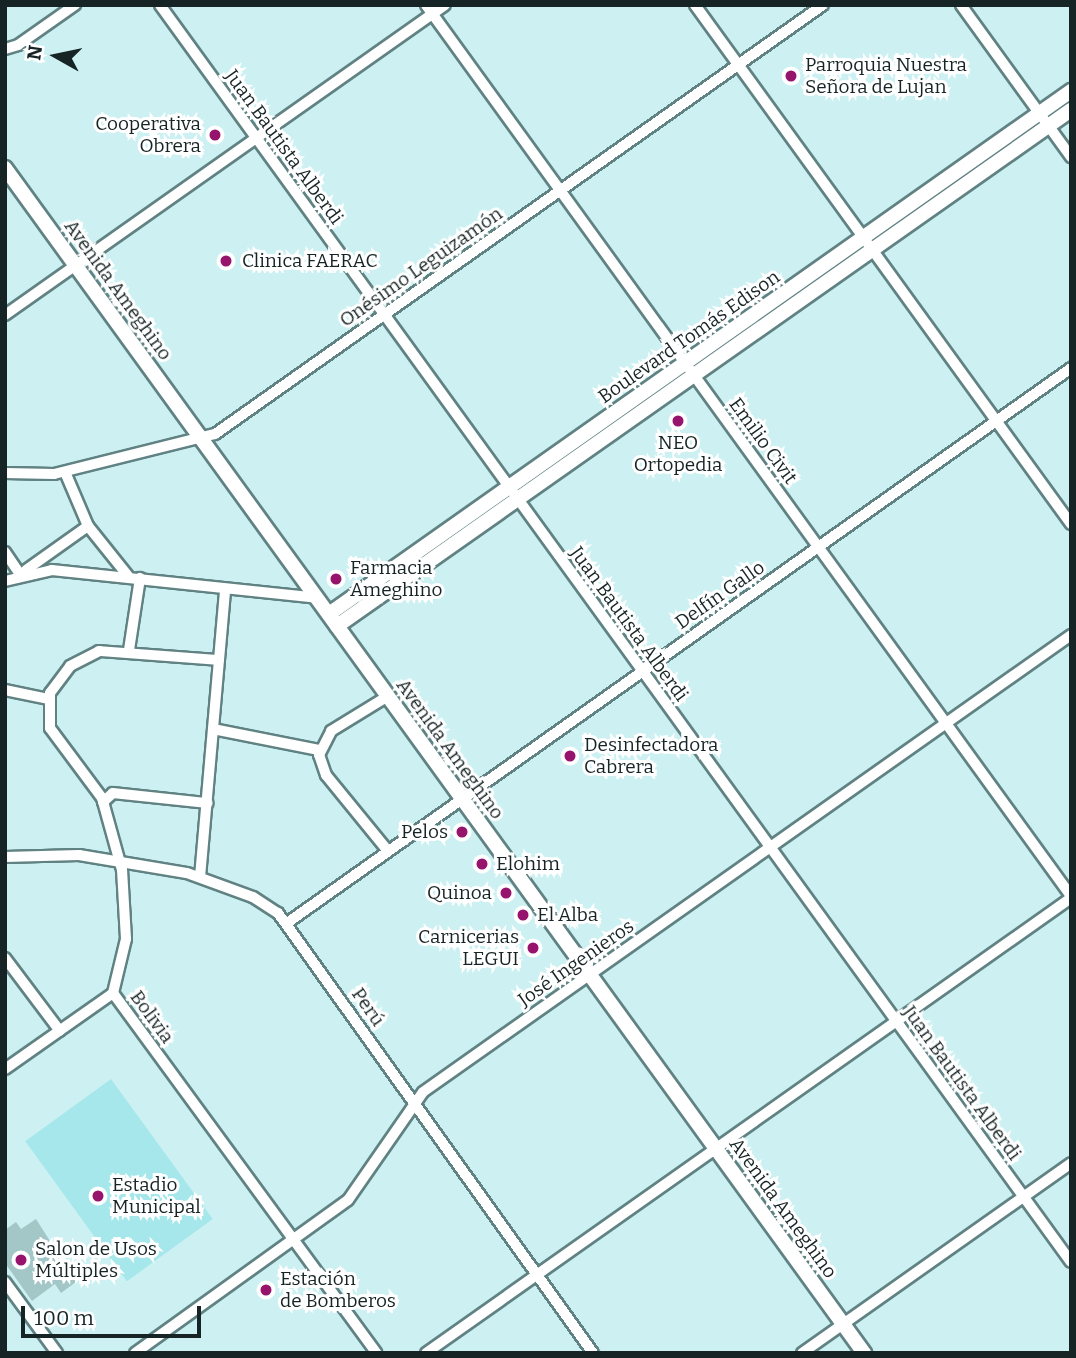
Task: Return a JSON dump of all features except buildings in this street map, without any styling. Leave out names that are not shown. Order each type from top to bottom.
[{"type":"main road","name":"Boulevard Tomás Edison","points":[[333,620],[1043,120],[1071,91]]},
{"type":"main road","name":"Boulevard Tomás Edison","points":[[1043,120],[1071,110]]},
{"type":"main road","name":"Avenida Ameghino","points":[[5,168],[864,1353]]},
{"type":"street","points":[[5,49],[18,45],[75,5]]},
{"type":"street","name":"Juan Bautista Alberdi","points":[[160,5],[1071,1262]]},
{"type":"street","points":[[5,315],[256,138],[430,10],[445,5]]},
{"type":"street","points":[[695,5],[1071,524]]},
{"type":"street","name":"Onésimo Leguizamón","points":[[5,473],[37,476],[65,472],[202,439],[823,5]]},
{"type":"street","points":[[961,5],[1071,157]]},
{"type":"street","name":"Emilio Civit","points":[[430,10],[1071,897]]},
{"type":"street","name":"Delfín Gallo","points":[[287,923],[1071,368]]},
{"type":"street","points":[[65,472],[88,526],[128,576]]},
{"type":"street","points":[[5,581],[20,574],[88,526]]},
{"type":"street","points":[[5,552],[20,574]]},
{"type":"street","points":[[20,574],[46,569],[317,598]]},
{"type":"street","points":[[129,650],[140,578]]},
{"type":"street","points":[[200,877],[225,589]]},
{"type":"street","name":"José Ingenieros","points":[[135,1353],[348,1200],[417,1105],[423,1092],[1071,635]]},
{"type":"street","points":[[5,690],[49,699],[61,676],[81,658],[105,650],[219,660]]},
{"type":"street","points":[[388,696],[334,729],[319,750],[324,772],[388,851]]},
{"type":"street","name":"Bolivia","points":[[49,699],[53,733],[103,802],[119,860],[126,928],[113,993],[376,1353]]},
{"type":"street","points":[[213,729],[319,750]]},
{"type":"street","points":[[103,802],[106,795],[115,793],[206,803]]},
{"type":"street","name":"Perú","points":[[5,857],[67,854],[119,860],[200,877],[260,900],[287,923],[593,1353]]},
{"type":"street","points":[[426,1353],[1071,897]]},
{"type":"street","points":[[5,958],[60,1031]]},
{"type":"street","points":[[5,1069],[113,993]]},
{"type":"street","points":[[802,1353],[1071,1163]]},
{"type":"street","points":[[5,1282],[53,1351]]},
{"type":"shaded area","points":[[111,1079],[213,1219],[127,1281],[25,1141]]},
{"type":"place","name":"Parroquia Nuestra Señora de Lujan","points":[[791,76]]},
{"type":"place","name":"Cooperativa Obrera","points":[[215,135]]},
{"type":"place","name":"Clinica FAERAC","points":[[226,261]]},
{"type":"place","name":"NEO Ortopedia","points":[[678,421]]},
{"type":"place","name":"Farmacia Ameghino","points":[[336,579]]},
{"type":"place","name":"Desinfectadora Cabrera","points":[[570,756]]},
{"type":"place","name":"Pelos","points":[[462,832]]},
{"type":"place","name":"Elohim","points":[[482,864]]},
{"type":"place","name":"Quinoa","points":[[506,893]]},
{"type":"place","name":"El Alba","points":[[523,915]]},
{"type":"place","name":"Carnicerias LEGUI","points":[[533,948]]},
{"type":"place","name":"Estadio Municipal","points":[[98,1196]]},
{"type":"place","name":"Salon de Usos Múltiples","points":[[21,1260]]},
{"type":"place","name":"Estación de Bomberos","points":[[266,1290]]}]
